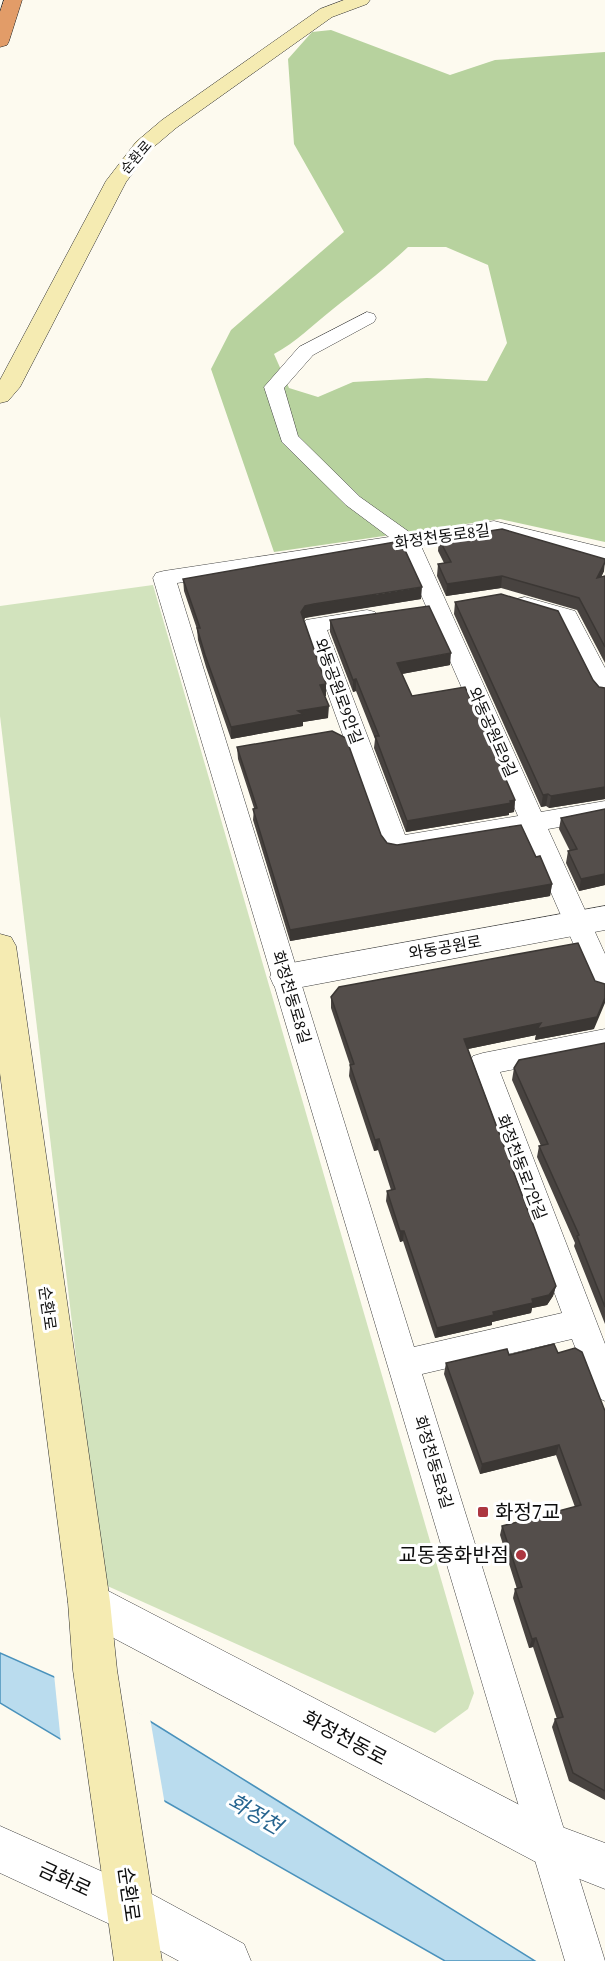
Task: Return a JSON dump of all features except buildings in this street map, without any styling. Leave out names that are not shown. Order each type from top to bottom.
[{"type":"highway","points":[[0,42],[13,0]]},
{"type":"main road","name":"순환로","points":[[0,366],[101,177],[124,147],[152,120],[318,9],[344,0]]},
{"type":"main road","name":"순환로","points":[[0,396],[8,387],[116,180],[142,146],[169,124],[326,13],[361,0]]},
{"type":"main road","name":"순환로","points":[[0,946],[89,1602],[95,1670],[138,1961]]},
{"type":"street","points":[[367,318],[306,351],[274,387],[289,438],[353,501],[408,541]]},
{"type":"street","name":"화정천동로8길","points":[[585,1961],[286,977],[228,750],[164,578],[494,528],[605,555]]},
{"type":"street","name":"와동공원로9길","points":[[408,541],[426,608],[533,822],[591,920],[605,984]]},
{"type":"street","points":[[500,597],[567,616],[604,689]]},
{"type":"street","name":"와동공원로9안길","points":[[426,608],[314,625],[341,730],[396,846],[605,810]]},
{"type":"street","name":"와동공원로","points":[[286,977],[591,920]]},
{"type":"street","name":"화정천동로7안길","points":[[605,1040],[483,1064],[605,1386]]},
{"type":"street","points":[[404,1364],[581,1323]]},
{"type":"street","name":"화정천동로","points":[[89,1602],[550,1845],[605,1866]]},
{"type":"street","name":"금화로","points":[[0,1848],[131,1909],[226,1961]]},
{"type":"green space","points":[[331,30],[450,75],[495,60],[605,52],[605,542],[500,519],[274,552],[211,369],[231,330],[344,232],[294,144],[288,59],[312,32]],"holes":[[[408,247],[446,247],[488,265],[507,343],[487,381],[427,378],[353,382],[318,397],[289,388],[274,354],[304,333]]]},
{"type":"green space","points":[[153,585],[474,1693],[468,1709],[435,1733],[103,1584],[0,716],[0,606]]},
{"type":"water","name":"화정천","points":[[0,1653],[140,1715],[535,1961],[445,1961],[154,1795],[0,1703]]},
{"type":"pier","points":[[54,1674],[150,1718],[165,1805],[61,1743]]},
{"type":"place","name":"화정7교","points":[[483,1512]]},
{"type":"place","name":"교동중화반점","points":[[521,1555]]}]
